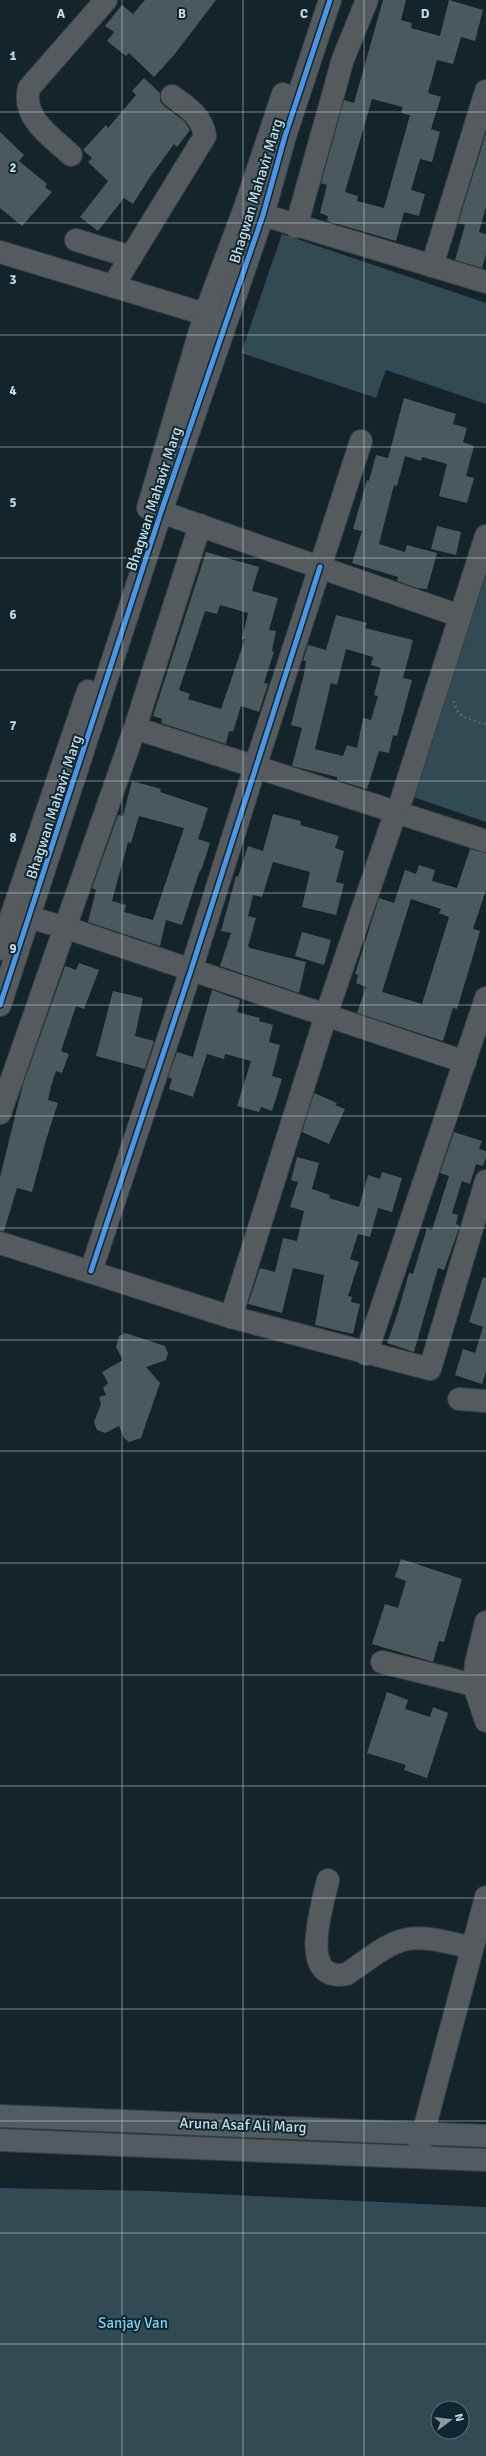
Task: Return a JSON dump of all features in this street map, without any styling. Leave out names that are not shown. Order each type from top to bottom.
[{"type":"main road","name":"Aruna Asaf Ali Marg","points":[[0,2116],[310,2128],[421,2135],[486,2136]]},
{"type":"main road","name":"Aruna Asaf Ali Marg","points":[[0,2140],[486,2160]]},
{"type":"street","points":[[71,155],[33,118],[26,98],[29,88],[106,0]]},
{"type":"street","name":"Bhagwan Mahavir Marg","points":[[0,949],[21,915],[162,512],[227,320],[254,212],[315,0]]},
{"type":"street","name":"Bhagwan Mahavir Marg","points":[[0,1005],[21,915],[140,532],[205,314],[254,212],[285,136],[330,0]]},
{"type":"street","points":[[296,227],[343,58],[367,0]]},
{"type":"street","points":[[432,266],[486,91]]},
{"type":"street","points":[[113,286],[205,136],[204,128],[196,115],[172,96]]},
{"type":"street","points":[[254,212],[296,227],[486,282]]},
{"type":"street","points":[[76,240],[131,257]]},
{"type":"street","points":[[0,252],[227,320]]},
{"type":"street","points":[[91,1271],[191,970],[361,441]]},
{"type":"street","points":[[162,512],[460,616]]},
{"type":"street","points":[[0,1113],[135,728],[200,525]]},
{"type":"street","points":[[231,1317],[326,1015],[399,804],[486,536]]},
{"type":"street","points":[[135,728],[255,767],[399,804],[486,841]]},
{"type":"street","points":[[21,915],[64,927],[464,1062]]},
{"type":"street","points":[[366,1354],[486,998]]},
{"type":"street","points":[[0,1243],[231,1317],[366,1354],[430,1369],[486,1181]]},
{"type":"street","points":[[460,1399],[486,1401]]},
{"type":"street","points":[[486,1622],[476,1663],[486,1721]]},
{"type":"street","points":[[382,1662],[480,1686]]},
{"type":"street","points":[[328,1880],[316,1945],[317,1959],[329,1973],[338,1976],[347,1974],[388,1945],[410,1937],[472,1948]]},
{"type":"street","points":[[417,2156],[421,2135],[485,1904]]},
{"type":"path","points":[[455,695],[456,709],[461,716],[486,724]]},
{"type":"green space","points":[[282,234],[486,303],[486,404],[386,370],[376,398],[241,353]]},
{"type":"green space","points":[[486,572],[486,822],[413,797]]},
{"type":"green space","name":"Sanjay Van","points":[[0,2188],[152,2191],[486,2207],[486,2456],[0,2456]]},
{"type":"building","points":[[145,0],[216,0],[174,55],[154,77],[129,53],[126,56],[107,41],[114,32],[105,26],[122,5],[133,14]]},
{"type":"building","points":[[383,0],[406,0],[401,20],[412,23],[411,28],[440,36],[449,0],[483,10],[475,41],[461,37],[453,64],[437,60],[428,93],[441,97],[431,129],[440,132],[432,162],[420,159],[411,190],[425,194],[419,216],[404,212],[396,241],[327,221],[328,216],[320,213],[327,185],[321,183],[344,100],[354,103]],"holes":[[[372,99],[403,107],[401,113],[410,115],[384,208],[357,201],[358,196],[345,192]]]},
{"type":"building","points":[[144,78],[160,93],[160,101],[164,106],[184,121],[190,130],[177,147],[174,144],[133,204],[124,198],[98,231],[80,217],[108,181],[88,162],[92,158],[83,150],[106,125],[108,128],[136,95],[132,91]]},
{"type":"building","points":[[0,132],[24,155],[19,161],[47,184],[45,187],[52,192],[22,226],[0,208]]},
{"type":"building","points":[[486,133],[486,207],[479,232],[486,234],[486,254],[482,268],[455,260],[465,225],[458,223]]},
{"type":"building","points":[[404,398],[456,414],[453,424],[467,428],[463,442],[474,446],[466,476],[474,478],[467,503],[439,496],[447,464],[422,457],[421,461],[405,456],[397,486],[394,485],[379,544],[405,552],[407,545],[437,553],[427,589],[417,588],[397,581],[398,577],[352,563],[362,531],[353,529],[367,480],[369,481],[376,455],[388,458]]},
{"type":"building","points":[[437,526],[461,532],[456,555],[431,549]]},
{"type":"building","points":[[206,552],[259,567],[252,591],[278,598],[269,630],[276,631],[272,651],[274,652],[264,683],[268,684],[259,712],[241,706],[233,732],[229,731],[226,744],[161,723],[162,719],[153,716]],"holes":[[[220,605],[248,613],[242,639],[245,639],[221,709],[188,699],[190,694],[179,690],[205,611],[217,614]]]},
{"type":"building","points":[[336,615],[367,623],[365,628],[413,640],[403,678],[412,680],[397,736],[393,735],[389,753],[379,751],[367,789],[337,780],[337,777],[292,766],[302,728],[291,725],[304,674],[306,661],[303,661],[308,645],[326,650]],"holes":[[[346,649],[373,657],[371,665],[381,668],[374,695],[378,696],[371,720],[363,718],[357,748],[347,745],[343,756],[315,749],[331,683],[337,685]]]},
{"type":"building","points":[[132,781],[161,789],[160,792],[208,808],[198,839],[210,843],[201,871],[200,870],[182,925],[166,920],[160,946],[88,922],[96,890],[92,888],[118,815],[123,816]],"holes":[[[139,816],[184,828],[153,920],[124,912],[126,905],[112,901],[128,842],[131,843]]]},
{"type":"building","points":[[273,814],[301,821],[300,825],[339,836],[335,848],[344,851],[336,882],[344,884],[336,915],[302,907],[310,872],[273,862],[262,897],[253,895],[248,916],[256,918],[248,946],[250,948],[306,962],[299,993],[220,966],[231,933],[221,931],[236,876],[238,877],[248,846],[263,851]]},
{"type":"building","points":[[470,849],[486,853],[486,890],[473,929],[480,931],[457,1009],[453,1008],[443,1041],[357,1013],[366,987],[356,983],[358,975],[355,974],[379,898],[394,903],[405,870],[416,874],[419,865],[435,870],[432,881],[457,888]],"holes":[[[411,899],[441,909],[439,913],[449,917],[422,1004],[382,992]]]},
{"type":"building","points":[[302,932],[331,940],[324,965],[295,956]]},
{"type":"building","points":[[79,963],[99,970],[84,1009],[76,1006],[61,1051],[69,1054],[62,1073],[56,1071],[51,1086],[48,1100],[58,1103],[32,1192],[17,1188],[4,1231],[0,1231],[0,1177],[23,1084],[65,966],[76,970]]},
{"type":"building","points":[[212,990],[240,1000],[237,1012],[260,1018],[259,1021],[273,1025],[269,1042],[280,1045],[272,1076],[282,1079],[272,1111],[261,1107],[259,1112],[237,1106],[251,1061],[225,1054],[224,1059],[207,1054],[193,1097],[169,1089],[172,1079],[168,1077],[177,1052],[193,1057]]},
{"type":"building","points":[[113,991],[143,998],[135,1036],[154,1041],[145,1069],[96,1056]]},
{"type":"building","points":[[314,1093],[337,1103],[335,1105],[345,1109],[329,1144],[302,1132]]},
{"type":"building","points":[[454,1132],[482,1141],[479,1149],[486,1151],[486,1157],[483,1166],[476,1164],[470,1184],[462,1181],[452,1213],[458,1215],[456,1224],[460,1226],[444,1270],[438,1268],[414,1352],[387,1343],[409,1273],[413,1274],[427,1228],[432,1230],[449,1176],[440,1173]]},
{"type":"building","points":[[297,1157],[319,1163],[312,1189],[330,1195],[329,1198],[359,1207],[368,1175],[380,1179],[382,1172],[402,1178],[392,1212],[378,1208],[370,1237],[358,1234],[350,1259],[359,1262],[348,1296],[352,1297],[351,1302],[360,1304],[353,1334],[315,1325],[324,1275],[293,1268],[282,1313],[248,1304],[260,1268],[275,1272],[283,1238],[297,1241],[304,1211],[290,1207],[298,1182],[291,1180]]},
{"type":"building","points":[[483,1277],[486,1278],[486,1372],[482,1384],[455,1375],[463,1349],[475,1353],[483,1327],[469,1322]]},
{"type":"building","points":[[125,1333],[165,1346],[168,1353],[166,1360],[146,1367],[160,1383],[141,1438],[129,1442],[124,1438],[119,1426],[105,1433],[97,1430],[94,1422],[101,1404],[99,1397],[106,1395],[103,1388],[108,1383],[102,1372],[123,1360],[116,1347],[119,1336]]},
{"type":"building","points":[[401,1559],[462,1579],[444,1642],[439,1641],[433,1662],[372,1644],[385,1604],[398,1608],[406,1581],[395,1577]]},
{"type":"building","points":[[387,1692],[408,1700],[405,1709],[430,1717],[433,1707],[448,1713],[427,1778],[404,1770],[406,1765],[367,1753]]},
{"type":"cycle path","points":[[0,1005],[161,512],[263,215],[285,136],[330,0]]},
{"type":"cycle path","points":[[91,1271],[191,970],[320,567]]}]
